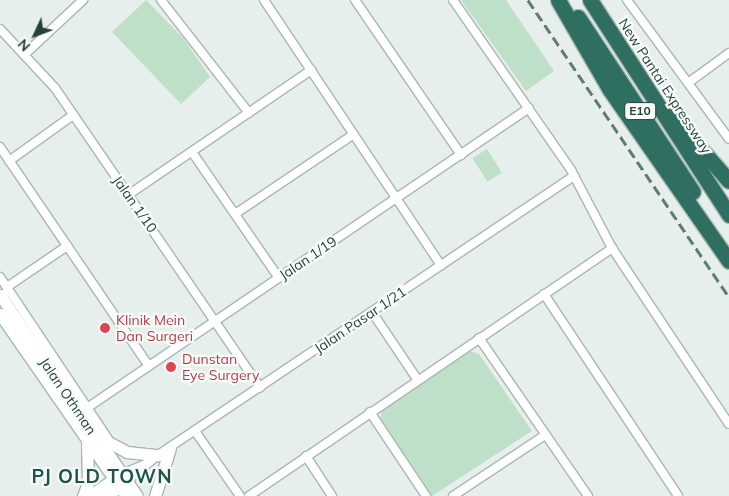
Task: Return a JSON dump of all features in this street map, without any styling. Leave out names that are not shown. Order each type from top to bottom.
[{"type":"highway","points":[[558,0],[610,90],[729,261]]},
{"type":"highway","name":"E10","points":[[567,0],[729,245]]},
{"type":"highway","name":"New Pantai Expressway","points":[[593,3],[724,203],[729,215]]},
{"type":"highway","points":[[655,99],[694,137],[729,181]]},
{"type":"main road","name":"Jalan Othman","points":[[4,295],[91,438]]},
{"type":"main road","name":"Jalan Othman","points":[[0,314],[91,438],[122,484],[137,496]]},
{"type":"main road","points":[[83,496],[88,483],[91,438],[158,455]]},
{"type":"main road","points":[[154,496],[170,448]]},
{"type":"main road","points":[[89,496],[122,484]]},
{"type":"main road","points":[[106,496],[122,484]]},
{"type":"street","points":[[24,55],[84,0]]},
{"type":"street","points":[[162,0],[249,112]]},
{"type":"street","points":[[264,0],[441,265]]},
{"type":"street","points":[[355,0],[461,155]]},
{"type":"street","points":[[453,0],[574,176],[612,248],[729,424]]},
{"type":"street","points":[[627,0],[729,139]]},
{"type":"street","name":"Jalan 1/10","points":[[0,29],[73,115],[260,387]]},
{"type":"street","points":[[688,83],[729,53]]},
{"type":"street","points":[[128,195],[311,70]]},
{"type":"street","name":"Jalan 1/19","points":[[87,408],[529,108]]},
{"type":"street","points":[[9,161],[73,115]]},
{"type":"street","points":[[235,214],[354,134]]},
{"type":"street","points":[[0,147],[149,366]]},
{"type":"street","points":[[192,152],[279,278]]},
{"type":"street","name":"Jalan Pasar 1/21","points":[[122,484],[158,455],[574,176]]},
{"type":"street","points":[[4,295],[67,246]]},
{"type":"street","points":[[249,496],[417,379],[612,248]]},
{"type":"street","points":[[0,277],[4,295],[112,444]]},
{"type":"street","points":[[544,294],[678,496]]},
{"type":"street","points":[[372,312],[417,379]]},
{"type":"street","points":[[479,338],[588,496]]},
{"type":"street","points":[[370,412],[426,496]]},
{"type":"street","points":[[195,431],[240,496]]},
{"type":"street","points":[[453,496],[545,434]]},
{"type":"street","points":[[306,456],[332,496]]},
{"type":"green space","points":[[146,0],[183,38],[210,77],[181,104],[112,32]]},
{"type":"green space","points":[[461,0],[506,0],[554,71],[526,91]]},
{"type":"green space","points":[[487,149],[502,173],[487,182],[473,158]]},
{"type":"green space","points":[[469,351],[479,354],[532,431],[432,496],[380,419],[382,411]]},
{"type":"railway","points":[[528,0],[729,297]]},
{"type":"place","name":"Klinik Mein Dan Surgeri","points":[[105,328]]},
{"type":"place","name":"Dunstan Eye Surgery","points":[[171,367]]},
{"type":"district","name":"PJ OLD TOWN","points":[[102,477]]}]
